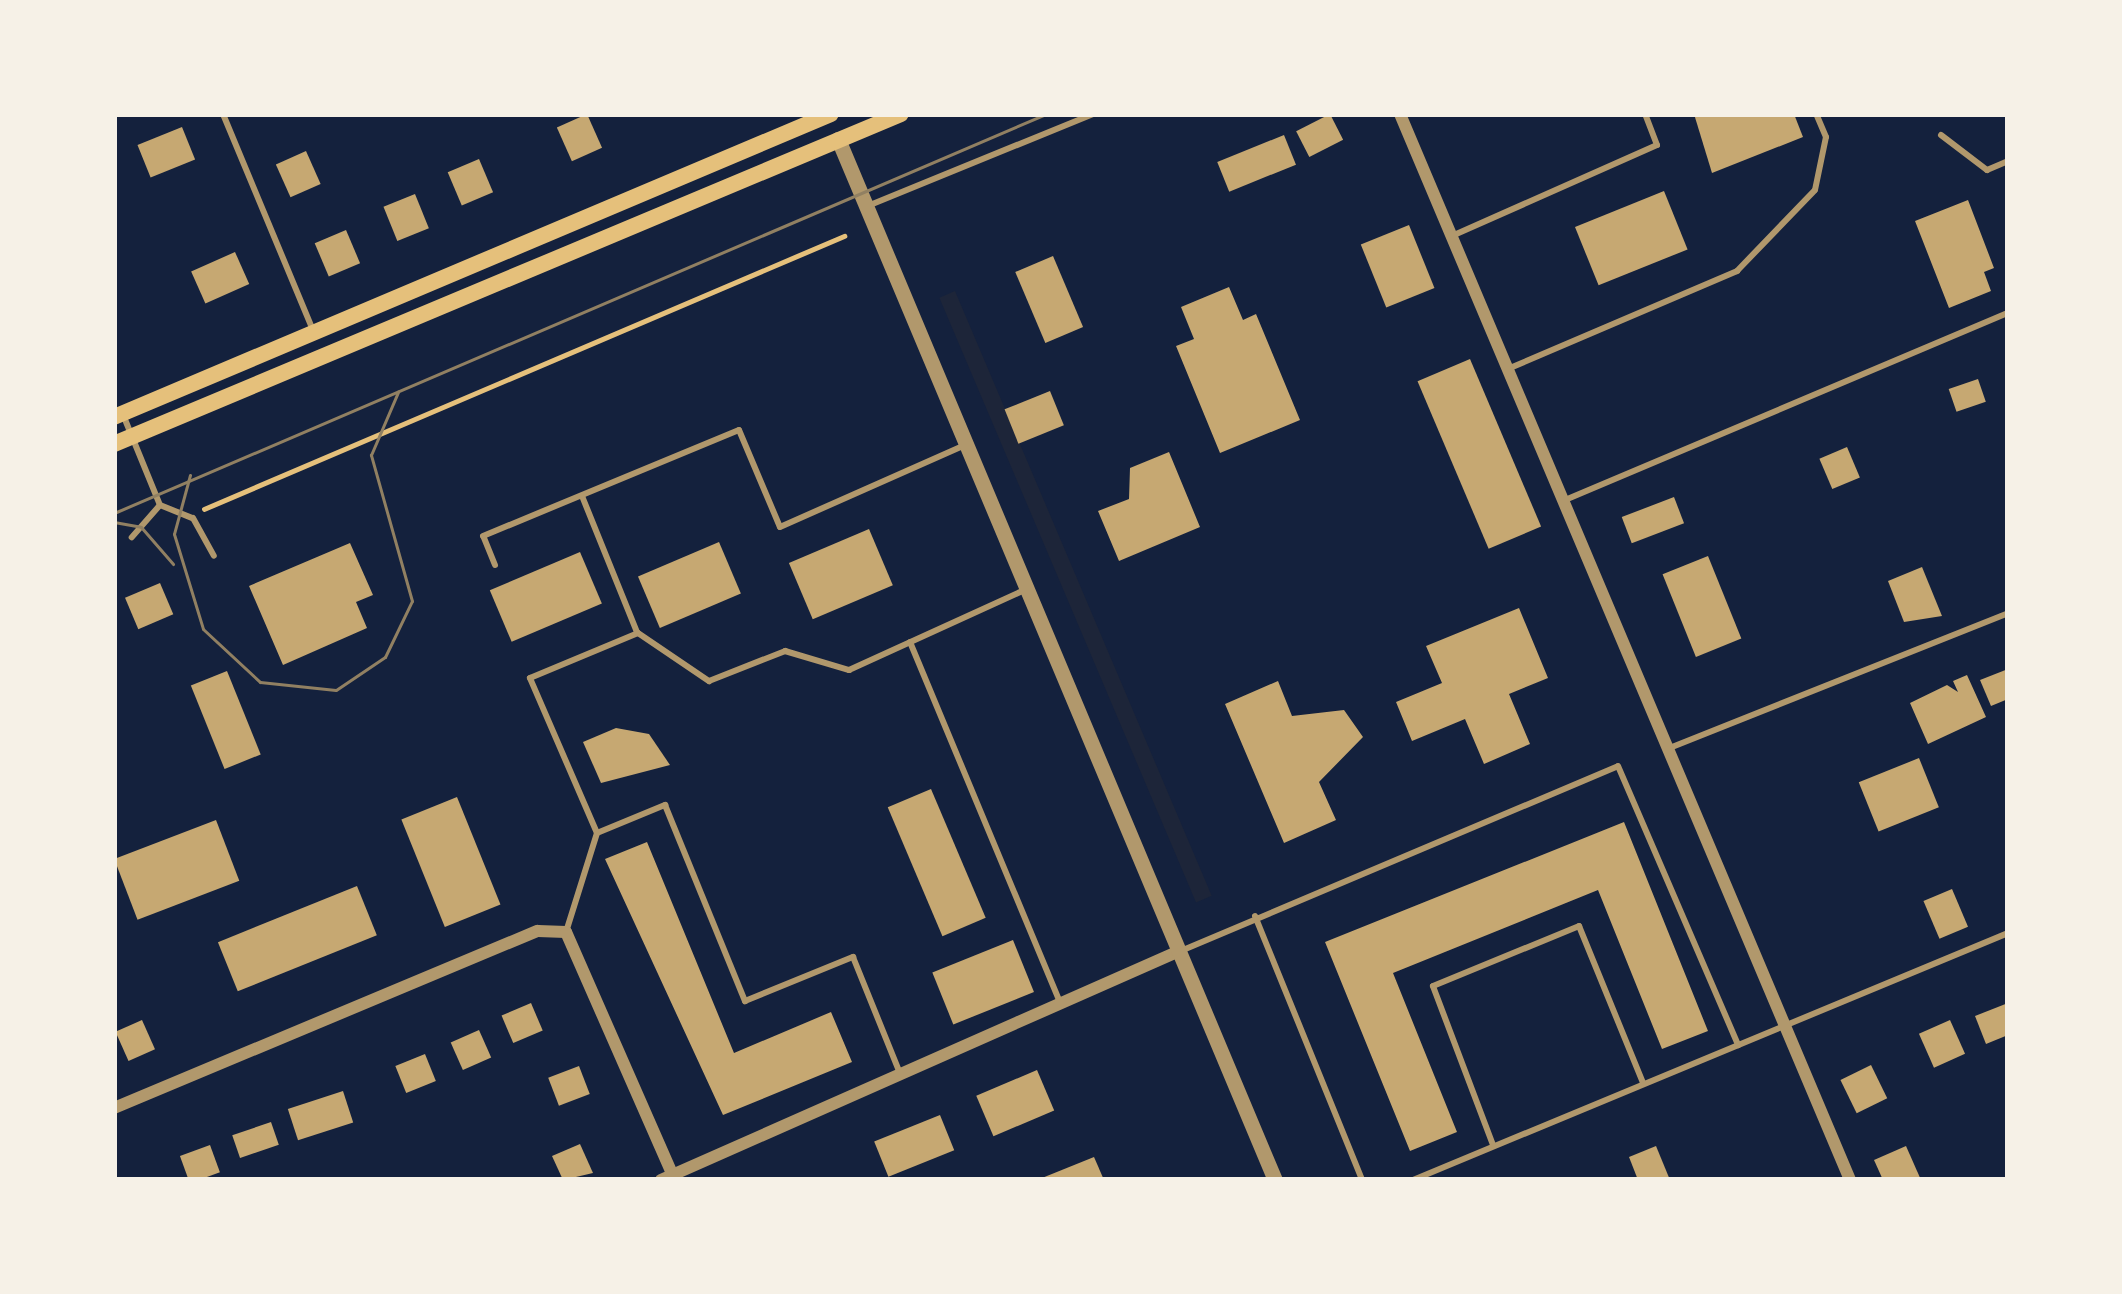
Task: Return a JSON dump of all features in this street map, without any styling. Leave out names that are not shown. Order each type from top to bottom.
[{"type":"main road","points":[[118,416],[829,114]]},
{"type":"main road","points":[[114,444],[901,114]]},
{"type":"street","points":[[829,114],[1275,1180]]},
{"type":"street","points":[[1400,114],[1850,1180]]},
{"type":"street","points":[[314,334],[323,355]]},
{"type":"street","points":[[114,1108],[538,932],[566,932],[670,1178],[1179,952]]},
{"type":"lane","points":[[223,114],[314,334]]},
{"type":"lane","points":[[866,207],[1093,114]]},
{"type":"lane","points":[[1451,236],[1657,145],[1645,114]]},
{"type":"lane","points":[[1507,369],[1737,271],[1815,190],[1826,137],[1816,114]]},
{"type":"lane","points":[[1941,135],[1987,170],[2008,161]]},
{"type":"lane","points":[[1562,501],[2008,313]]},
{"type":"lane","points":[[118,416],[132,436],[160,505],[186,516],[214,556]]},
{"type":"lane","points":[[495,565],[482,536],[739,430],[780,527],[966,445]]},
{"type":"lane","points":[[582,496],[638,633],[709,681],[785,651],[849,670],[1027,589]]},
{"type":"lane","points":[[132,537],[160,505]]},
{"type":"lane","points":[[1667,748],[2008,614]]},
{"type":"lane","points":[[566,932],[597,833],[530,678],[638,633]]},
{"type":"lane","points":[[910,642],[1061,1004]]},
{"type":"lane","points":[[1179,952],[1618,766],[1738,1045]]},
{"type":"lane","points":[[597,833],[664,806],[745,1001],[853,957],[901,1074]]},
{"type":"lane","points":[[1255,916],[1362,1180]]},
{"type":"lane","points":[[1493,1145],[1433,986],[1579,926],[1643,1083]]},
{"type":"lane","points":[[1413,1180],[2008,933]]},
{"type":"path","points":[[186,516],[844,236]]},
{"type":"shaded area","points":[[955,291],[1212,896],[1196,902],[939,298]]},
{"type":"building","points":[[587,114],[602,148],[572,161],[557,127]]},
{"type":"building","points":[[1330,114],[1343,140],[1309,157],[1296,131]]},
{"type":"building","points":[[1694,114],[1794,114],[1803,137],[1712,173]]},
{"type":"building","points":[[182,127],[195,159],[151,177],[137,145]]},
{"type":"building","points":[[1284,135],[1296,165],[1229,192],[1217,162]]},
{"type":"building","points":[[306,151],[321,184],[290,197],[276,164]]},
{"type":"building","points":[[479,159],[493,192],[462,205],[448,172]]},
{"type":"building","points":[[1664,191],[1688,249],[1599,285],[1575,227]]},
{"type":"building","points":[[415,194],[429,228],[397,241],[383,207]]},
{"type":"building","points":[[1968,200],[1994,268],[1984,272],[1991,291],[1949,308],[1915,221]]},
{"type":"building","points":[[1409,225],[1434,288],[1386,308],[1361,244]]},
{"type":"building","points":[[346,230],[360,263],[329,276],[315,243]]},
{"type":"building","points":[[235,252],[249,284],[205,303],[191,272]]},
{"type":"building","points":[[1053,256],[1083,327],[1045,343],[1015,272]]},
{"type":"building","points":[[1229,287],[1243,320],[1256,314],[1300,420],[1220,453],[1176,346],[1194,339],[1181,307]]},
{"type":"building","points":[[1470,359],[1541,527],[1489,549],[1418,381]]},
{"type":"building","points":[[1978,379],[1986,402],[1957,412],[1949,389]]},
{"type":"building","points":[[1050,391],[1064,425],[1018,444],[1005,409]]},
{"type":"building","points":[[1847,447],[1860,477],[1832,489],[1819,459]]},
{"type":"building","points":[[1169,452],[1200,527],[1119,561],[1098,511],[1129,499],[1130,468]]},
{"type":"building","points":[[1674,497],[1684,523],[1632,543],[1622,517]]},
{"type":"building","points":[[869,529],[893,585],[813,619],[789,563]]},
{"type":"building","points":[[719,542],[741,594],[660,628],[638,576]]},
{"type":"building","points":[[350,543],[373,595],[356,602],[367,628],[283,665],[249,586]]},
{"type":"building","points":[[580,552],[602,604],[512,642],[490,590]]},
{"type":"building","points":[[1708,556],[1741,639],[1696,657],[1663,574]]},
{"type":"building","points":[[1922,567],[1942,616],[1904,622],[1888,581]]},
{"type":"building","points":[[160,583],[173,614],[138,629],[125,598]]},
{"type":"building","points":[[1519,608],[1548,678],[1509,694],[1530,744],[1484,764],[1465,719],[1412,741],[1396,702],[1442,683],[1426,646]]},
{"type":"building","points":[[2008,669],[2008,699],[1991,706],[1980,680]]},
{"type":"building","points":[[227,671],[261,754],[225,769],[191,686]]},
{"type":"building","points":[[1967,675],[1986,717],[1928,744],[1910,703],[1947,685],[1958,692],[1953,681]]},
{"type":"building","points":[[1278,681],[1292,716],[1344,710],[1363,737],[1319,782],[1336,820],[1284,843],[1225,704]]},
{"type":"building","points":[[616,728],[649,734],[670,765],[601,783],[583,742]]},
{"type":"building","points":[[1919,758],[1939,807],[1879,831],[1859,782]]},
{"type":"building","points":[[931,789],[986,918],[942,936],[888,807]]},
{"type":"building","points":[[457,797],[500,905],[445,927],[401,819]]},
{"type":"building","points":[[216,820],[239,881],[138,920],[114,859]]},
{"type":"building","points":[[1624,822],[1708,1031],[1662,1049],[1598,890],[1393,973],[1457,1132],[1410,1151],[1325,942]]},
{"type":"building","points":[[647,842],[734,1053],[831,1012],[852,1062],[723,1115],[605,859]]},
{"type":"building","points":[[357,886],[377,935],[238,991],[218,942]]},
{"type":"building","points":[[1952,889],[1968,927],[1939,939],[1923,901]]},
{"type":"building","points":[[1013,940],[1034,992],[953,1025],[932,973]]},
{"type":"building","points":[[531,1003],[543,1031],[513,1043],[502,1016]]},
{"type":"building","points":[[2008,1003],[2008,1035],[1986,1044],[1975,1016]]},
{"type":"building","points":[[142,1020],[155,1049],[129,1061],[116,1032]]},
{"type":"building","points":[[1950,1020],[1965,1054],[1934,1068],[1919,1034]]},
{"type":"building","points":[[479,1030],[491,1057],[463,1070],[451,1043]]},
{"type":"building","points":[[425,1054],[436,1081],[406,1093],[395,1066]]},
{"type":"building","points":[[1871,1065],[1887,1098],[1857,1113],[1840,1080]]},
{"type":"building","points":[[579,1066],[590,1094],[559,1106],[548,1078]]},
{"type":"building","points":[[1037,1070],[1054,1111],[993,1136],[976,1096]]},
{"type":"building","points":[[343,1091],[353,1122],[298,1140],[288,1109]]},
{"type":"building","points":[[940,1115],[954,1150],[888,1177],[874,1142]]},
{"type":"building","points":[[271,1122],[279,1145],[240,1158],[232,1135]]},
{"type":"building","points":[[580,1144],[593,1173],[563,1180],[552,1156]]},
{"type":"building","points":[[210,1145],[220,1172],[189,1180],[180,1156]]},
{"type":"building","points":[[1656,1146],[1670,1180],[1638,1180],[1629,1157]]},
{"type":"building","points":[[1906,1146],[1921,1180],[1883,1180],[1874,1160]]},
{"type":"building","points":[[1094,1157],[1104,1180],[1037,1180]]},
{"type":"tram line","points":[[114,513],[1046,114]]},
{"type":"tram line","points":[[190,475],[174,534],[203,629],[260,682],[336,690],[385,657],[412,601],[371,455],[398,392]]},
{"type":"tram line","points":[[114,522],[141,527],[173,564]]}]
